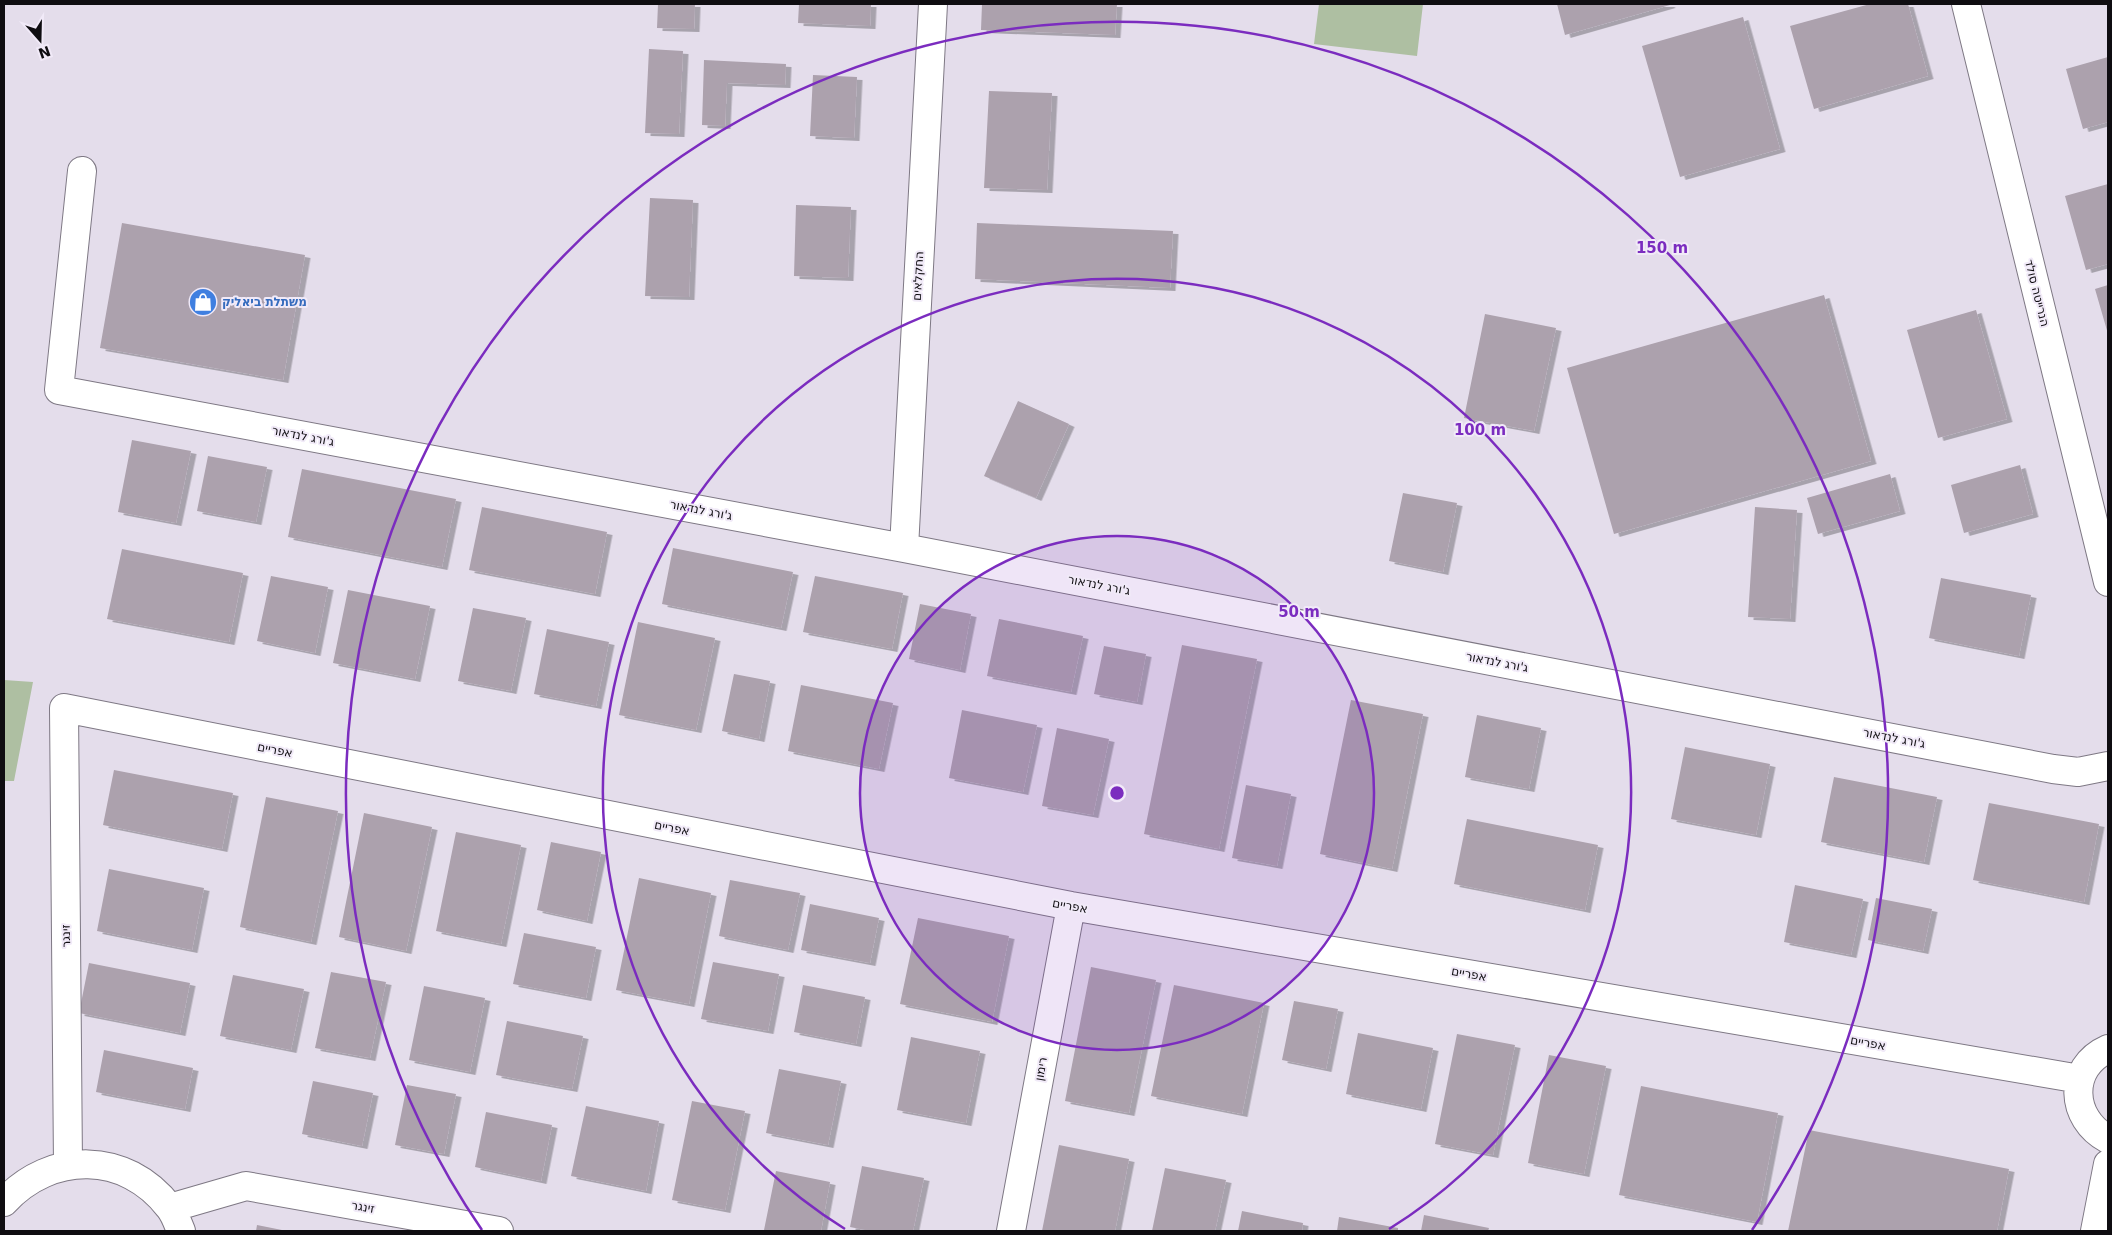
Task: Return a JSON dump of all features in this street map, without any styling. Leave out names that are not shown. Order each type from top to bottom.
[{"type":"street","name":"החקלאים","points":[[904,548],[933,4]]},
{"type":"street","name":"הנרייטה סולד","points":[[1966,4],[2108,582]]},
{"type":"street","name":"ג'ורג לנדאור","points":[[82,171],[59,390],[904,548],[2053,769],[2078,772],[2108,766]]},
{"type":"street","name":"אפריים","points":[[64,708],[1071,906],[2080,1079]]},
{"type":"street","name":"זינגר","points":[[64,708],[68,1165]]},
{"type":"street","name":"רימון","points":[[1011,1231],[1071,906]]},
{"type":"street","points":[[2108,1049],[2100,1053],[2088,1064],[2080,1079],[2078,1095],[2080,1110],[2088,1123],[2099,1134],[2108,1139]]},
{"type":"street","points":[[4,1202],[17,1187],[42,1173],[68,1165],[97,1164],[125,1172],[150,1187],[176,1220]]},
{"type":"street","points":[[2095,1231],[2108,1164]]},
{"type":"street","name":"זינגר","points":[[176,1220],[246,1186],[499,1231]]},
{"type":"green space","points":[[1319,4],[1423,4],[1417,56],[1314,44]]},
{"type":"green space","points":[[4,680],[33,682],[14,781],[4,781]]},
{"type":"building","points":[[658,4],[695,4],[694,29],[657,28]]},
{"type":"building","points":[[799,4],[871,4],[870,26],[798,23]]},
{"type":"building","points":[[982,4],[1117,4],[1115,35],[981,30]]},
{"type":"building","points":[[1557,4],[1669,4],[1670,5],[1565,35]]},
{"type":"building","points":[[1870,4],[1908,4],[1928,76],[1814,109],[1790,26]]},
{"type":"building","points":[[1743,17],[1780,149],[1680,177],[1642,46]]},
{"type":"building","points":[[649,49],[683,51],[679,134],[645,133]]},
{"type":"building","points":[[2108,57],[2108,122],[2083,129],[2066,69]]},
{"type":"building","points":[[704,60],[786,64],[785,85],[727,83],[725,126],[702,125]]},
{"type":"building","points":[[813,75],[857,77],[854,138],[810,136]]},
{"type":"building","points":[[989,91],[1052,93],[1047,190],[984,188]]},
{"type":"building","points":[[2108,184],[2108,264],[2086,270],[2065,196]]},
{"type":"building","points":[[650,198],[693,200],[689,297],[645,296]]},
{"type":"building","points":[[796,205],[851,207],[848,278],[794,276]]},
{"type":"building","name":"משתלת ביאליק","points":[[122,223],[305,255],[283,380],[100,348]]},
{"type":"building","points":[[977,223],[1173,231],[1170,288],[975,279]]},
{"type":"building","points":[[2108,285],[2108,334],[2095,289]]},
{"type":"building","points":[[1824,295],[1871,461],[1614,534],[1567,368]]},
{"type":"building","points":[[1976,310],[2007,419],[1938,438],[1907,330]]},
{"type":"building","points":[[1485,314],[1556,328],[1534,431],[1464,418]]},
{"type":"building","points":[[1018,401],[1069,424],[1036,498],[984,476]]},
{"type":"building","points":[[132,440],[191,451],[176,523],[118,512]]},
{"type":"building","points":[[208,456],[267,467],[256,522],[197,511]]},
{"type":"building","points":[[2020,465],[2033,514],[1964,533],[1951,485]]},
{"type":"building","points":[[302,469],[456,499],[442,567],[288,537]]},
{"type":"building","points":[[1890,474],[1900,511],[1818,534],[1807,498]]},
{"type":"building","points":[[1403,493],[1457,503],[1443,572],[1389,561]]},
{"type":"building","points":[[482,507],[607,532],[595,594],[469,570]]},
{"type":"building","points":[[1755,507],[1797,510],[1790,619],[1748,617]]},
{"type":"building","points":[[673,548],[793,572],[781,628],[662,604]]},
{"type":"building","points":[[122,549],[243,573],[229,642],[107,619]]},
{"type":"building","points":[[271,576],[328,587],[315,653],[257,641]]},
{"type":"building","points":[[815,576],[903,593],[892,649],[803,632]]},
{"type":"building","points":[[1941,578],[2031,595],[2019,656],[1929,638]]},
{"type":"building","points":[[348,590],[430,606],[415,679],[333,663]]},
{"type":"building","points":[[920,604],[971,614],[960,670],[909,659]]},
{"type":"building","points":[[473,608],[526,618],[511,691],[458,681]]},
{"type":"building","points":[[999,619],[1083,636],[1071,692],[987,676]]},
{"type":"building","points":[[638,622],[715,638],[696,730],[619,715]]},
{"type":"building","points":[[547,629],[609,642],[596,706],[534,694]]},
{"type":"building","points":[[1182,645],[1257,659],[1219,849],[1144,834]]},
{"type":"building","points":[[1104,646],[1146,654],[1137,702],[1094,694]]},
{"type":"building","points":[[734,674],[770,681],[759,739],[722,731]]},
{"type":"building","points":[[801,685],[893,703],[879,769],[788,751]]},
{"type":"building","points":[[1351,700],[1423,714],[1392,869],[1320,854]]},
{"type":"building","points":[[962,710],[1037,725],[1023,792],[949,778]]},
{"type":"building","points":[[1477,715],[1541,728],[1529,789],[1465,777]]},
{"type":"building","points":[[1057,728],[1109,739],[1093,815],[1042,806]]},
{"type":"building","points":[[1685,747],[1770,764],[1756,835],[1671,819]]},
{"type":"building","points":[[114,770],[233,793],[222,849],[103,825]]},
{"type":"building","points":[[1834,777],[1937,797],[1924,862],[1821,842]]},
{"type":"building","points":[[1246,785],[1291,794],[1277,866],[1232,858]]},
{"type":"building","points":[[266,797],[338,811],[311,942],[240,927]]},
{"type":"building","points":[[1989,803],[2099,824],[2084,902],[1973,880]]},
{"type":"building","points":[[364,813],[432,827],[406,951],[339,937]]},
{"type":"building","points":[[1467,819],[1598,845],[1585,910],[1454,884]]},
{"type":"building","points":[[456,832],[521,845],[501,944],[436,931]]},
{"type":"building","points":[[551,842],[601,852],[587,921],[537,910]]},
{"type":"building","points":[[109,869],[204,888],[192,950],[97,931]]},
{"type":"building","points":[[639,878],[711,893],[689,1004],[616,990]]},
{"type":"building","points":[[730,880],[800,893],[788,950],[719,936]]},
{"type":"building","points":[[1795,885],[1863,899],[1851,955],[1784,942]]},
{"type":"building","points":[[1876,898],[1932,909],[1923,951],[1868,940]]},
{"type":"building","points":[[810,904],[879,918],[870,963],[801,950]]},
{"type":"building","points":[[918,918],[1009,936],[992,1022],[900,1004]]},
{"type":"building","points":[[524,933],[596,947],[586,998],[513,984]]},
{"type":"building","points":[[713,962],[779,974],[768,1031],[701,1019]]},
{"type":"building","points":[[89,963],[190,983],[180,1033],[79,1013]]},
{"type":"building","points":[[1091,967],[1156,980],[1129,1113],[1065,1101]]},
{"type":"building","points":[[331,972],[386,982],[370,1058],[315,1048]]},
{"type":"building","points":[[233,975],[304,989],[291,1050],[220,1036]]},
{"type":"building","points":[[803,985],[865,997],[856,1044],[794,1032]]},
{"type":"building","points":[[1174,985],[1264,1003],[1242,1114],[1151,1096]]},
{"type":"building","points":[[424,986],[485,998],[470,1072],[409,1060]]},
{"type":"building","points":[[1294,1001],[1338,1009],[1326,1069],[1282,1060]]},
{"type":"building","points":[[507,1021],[583,1036],[572,1089],[496,1075]]},
{"type":"building","points":[[1358,1033],[1433,1048],[1421,1109],[1346,1094]]},
{"type":"building","points":[[1457,1034],[1515,1045],[1493,1155],[1435,1144]]},
{"type":"building","points":[[911,1037],[980,1051],[966,1123],[897,1110]]},
{"type":"building","points":[[104,1050],[193,1068],[185,1109],[96,1092]]},
{"type":"building","points":[[1549,1055],[1606,1066],[1584,1174],[1528,1163]]},
{"type":"building","points":[[779,1069],[841,1081],[828,1145],[766,1133]]},
{"type":"building","points":[[313,1081],[373,1093],[362,1146],[302,1134]]},
{"type":"building","points":[[407,1085],[456,1094],[444,1154],[395,1145]]},
{"type":"building","points":[[1641,1086],[1778,1113],[1757,1222],[1619,1195]]},
{"type":"building","points":[[692,1101],[745,1111],[725,1210],[672,1200]]},
{"type":"building","points":[[586,1106],[659,1121],[646,1191],[571,1176]]},
{"type":"building","points":[[486,1112],[552,1125],[541,1181],[475,1167]]},
{"type":"building","points":[[1809,1130],[2009,1169],[1997,1231],[1788,1231]]},
{"type":"building","points":[[1059,1145],[1129,1159],[1115,1231],[1042,1231]]},
{"type":"building","points":[[862,1166],[924,1178],[913,1231],[870,1231],[850,1227]]},
{"type":"building","points":[[1165,1168],[1226,1180],[1215,1231],[1152,1231]]},
{"type":"building","points":[[776,1171],[830,1182],[821,1231],[764,1230]]},
{"type":"building","points":[[1242,1211],[1303,1223],[1302,1231],[1238,1231]]},
{"type":"building","points":[[1424,1215],[1489,1228],[1488,1231],[1421,1231]]},
{"type":"building","points":[[1339,1217],[1398,1228],[1398,1231],[1337,1231]]},
{"type":"building","points":[[257,1225],[282,1230],[282,1231],[256,1231]]},
{"type":"place","name":"משתלת ביאליק","points":[[203,302]]}]
